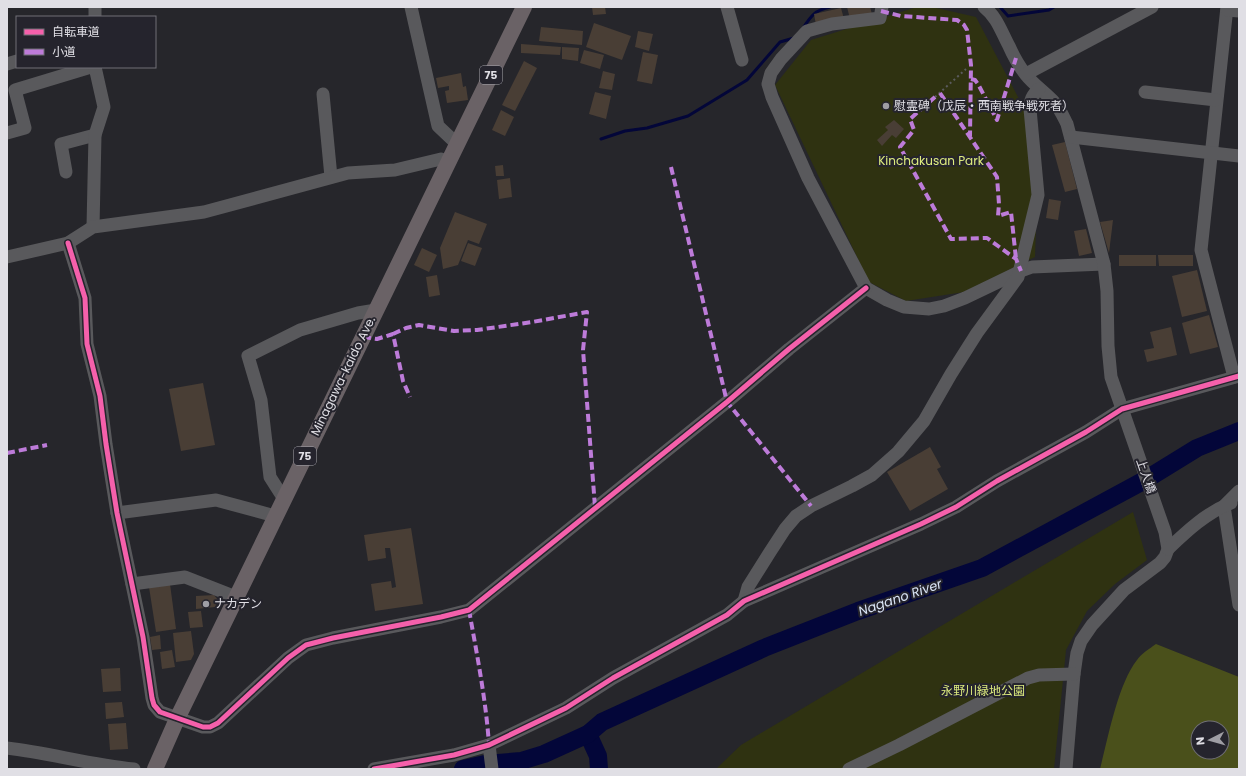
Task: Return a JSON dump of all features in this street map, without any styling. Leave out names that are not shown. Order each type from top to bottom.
[{"type":"main road","name":"Minagawa-kaido Ave.","points":[[155,769],[177,719],[275,516],[524,7]]},
{"type":"street","points":[[411,7],[438,126],[457,144]]},
{"type":"street","points":[[730,7],[742,60]]},
{"type":"street","points":[[882,7],[880,18],[832,24],[807,31],[781,59],[772,73],[768,84],[772,97],[808,178],[866,288],[887,300],[904,307],[929,309],[944,306],[965,298],[1032,267],[1104,264]]},
{"type":"street","name":"上人橋","points":[[984,7],[992,13],[998,22],[1009,46],[1026,74],[1062,112],[1071,137],[1104,264],[1107,291],[1108,363],[1111,377],[1165,532],[1168,549]]},
{"type":"street","points":[[1026,74],[1152,7]]},
{"type":"street","points":[[374,769],[447,757],[489,748],[566,708],[613,678],[727,615],[744,601],[908,530],[956,507],[997,481],[1086,432],[1124,414],[1236,376],[1201,250],[1216,100],[1231,9]]},
{"type":"street","points":[[7,133],[25,128],[15,90],[88,68]]},
{"type":"street","points":[[93,228],[95,135],[104,107],[95,68]]},
{"type":"street","points":[[744,601],[748,587],[785,529],[796,516],[811,506],[872,475],[898,452],[924,421],[977,333],[1018,277],[1021,271],[1038,195],[1030,101],[1039,89]]},
{"type":"street","points":[[1145,92],[1216,100]]},
{"type":"street","points":[[323,94],[331,177]]},
{"type":"street","points":[[66,172],[60,144],[95,135]]},
{"type":"street","points":[[1071,137],[1239,156]]},
{"type":"street","points":[[7,257],[68,243],[93,228],[204,212],[348,173],[395,170],[441,159],[448,163]]},
{"type":"street","points":[[68,243],[85,298],[87,344],[100,396],[117,513],[132,584],[154,705],[160,712],[203,727],[210,727],[218,723],[288,658],[306,645],[469,610],[728,402],[789,349],[866,288]]},
{"type":"street","points":[[284,499],[270,477],[261,400],[248,356],[300,330],[358,313],[376,310]]},
{"type":"street","points":[[1224,506],[1239,491]]},
{"type":"street","points":[[117,513],[216,500],[275,516]]},
{"type":"street","points":[[1066,769],[1074,674],[1081,641],[1092,625],[1124,590],[1160,563],[1165,558],[1168,549],[1187,531],[1208,514],[1239,500]]},
{"type":"street","points":[[1224,506],[1239,605]]},
{"type":"street","points":[[132,584],[185,577],[236,597]]},
{"type":"street","points":[[849,769],[899,745],[1028,678],[1039,675],[1074,674]]},
{"type":"street","points":[[7,748],[34,751],[112,767],[134,769]]},
{"type":"street","points":[[489,748],[492,769]]},
{"type":"path","points":[[935,97],[966,69]]},
{"type":"green space","name":"Kinchakusan Park","points":[[917,7],[932,7],[976,17],[1039,137],[1035,257],[964,292],[906,301],[869,282],[775,85],[811,40]]},
{"type":"green space","name":"永野川緑地公園","points":[[1133,512],[1147,560],[1115,584],[1087,611],[1066,650],[1054,769],[716,769],[741,745]]},
{"type":"green space","points":[[1156,644],[1239,677],[1239,769],[1100,769],[1114,712],[1124,683],[1130,670],[1143,653]]},
{"type":"building","points":[[592,7],[605,7],[606,14],[593,15]]},
{"type":"building","points":[[847,7],[870,7],[872,14],[850,19]]},
{"type":"building","points":[[841,8],[844,19],[816,25],[814,14]]},
{"type":"building","points":[[594,23],[631,36],[622,60],[586,47]]},
{"type":"building","points":[[541,27],[583,31],[582,45],[539,41]]},
{"type":"building","points":[[638,31],[653,34],[649,51],[635,47]]},
{"type":"building","points":[[521,44],[561,47],[560,55],[521,53]]},
{"type":"building","points":[[562,47],[579,48],[578,61],[562,59]]},
{"type":"building","points":[[584,50],[604,55],[600,69],[580,63]]},
{"type":"building","points":[[643,52],[658,55],[652,84],[637,81]]},
{"type":"building","points":[[524,61],[537,68],[515,111],[502,105]]},
{"type":"building","points":[[603,71],[615,74],[612,90],[599,88]]},
{"type":"building","points":[[461,73],[463,87],[466,86],[468,100],[447,103],[445,91],[449,90],[449,86],[438,88],[436,78]]},
{"type":"building","points":[[595,92],[611,96],[606,119],[589,114]]},
{"type":"building","points":[[501,110],[514,117],[505,136],[492,130]]},
{"type":"building","points":[[894,120],[904,129],[896,138],[892,135],[882,146],[877,140],[888,130],[885,127]]},
{"type":"building","points":[[1065,142],[1077,189],[1065,192],[1052,145]]},
{"type":"building","points":[[503,165],[504,176],[496,176],[495,166]]},
{"type":"building","points":[[510,178],[512,197],[499,199],[497,180]]},
{"type":"building","points":[[1049,199],[1061,201],[1058,220],[1046,218]]},
{"type":"building","points":[[455,212],[487,224],[479,244],[468,240],[458,265],[443,269],[440,248]]},
{"type":"building","points":[[1113,220],[1109,253],[1100,222]]},
{"type":"building","points":[[1086,229],[1092,253],[1079,256],[1074,231]]},
{"type":"building","points":[[468,243],[482,248],[475,266],[461,261]]},
{"type":"building","points":[[422,248],[437,255],[429,272],[414,265]]},
{"type":"building","points":[[1119,255],[1156,255],[1156,266],[1119,266]]},
{"type":"building","points":[[1158,255],[1193,255],[1193,266],[1159,266]]},
{"type":"building","points":[[1197,270],[1207,311],[1182,317],[1172,276]]},
{"type":"building","points":[[437,275],[440,295],[429,297],[426,277]]},
{"type":"building","points":[[1209,315],[1218,347],[1190,354],[1182,323]]},
{"type":"building","points":[[1171,327],[1177,355],[1147,362],[1144,350],[1154,348],[1150,332]]},
{"type":"building","points":[[203,383],[215,445],[181,451],[169,389]]},
{"type":"building","points":[[930,447],[941,467],[937,469],[948,489],[910,511],[887,472]]},
{"type":"building","points":[[411,528],[423,604],[375,611],[371,584],[391,581],[392,588],[396,587],[390,548],[385,548],[386,558],[368,561],[364,535]]},
{"type":"building","points":[[170,584],[176,629],[156,632],[149,587]]},
{"type":"building","name":"ナカデン","points":[[214,595],[218,600],[215,607],[196,609],[196,596]]},
{"type":"building","points":[[201,611],[203,627],[190,628],[188,612]]},
{"type":"building","points":[[191,631],[194,654],[191,660],[176,662],[173,633]]},
{"type":"building","points":[[160,635],[161,649],[152,650],[150,637]]},
{"type":"building","points":[[172,650],[175,667],[162,669],[160,652]]},
{"type":"building","points":[[120,668],[121,691],[103,692],[101,669]]},
{"type":"building","points":[[122,702],[124,717],[106,719],[105,703]]},
{"type":"building","points":[[126,723],[128,749],[110,750],[108,724]]},
{"type":"waterway","points":[[803,28],[814,14],[830,7]]},
{"type":"waterway","points":[[1000,7],[1008,16],[1049,10],[1054,7]]},
{"type":"waterway","points":[[601,139],[625,131],[647,128],[688,116],[747,80],[780,42],[794,38]]},
{"type":"waterway","name":"Nagano River","points":[[463,769],[485,764],[521,761],[544,754],[588,734],[602,722],[764,648],[858,611],[982,568],[1145,480],[1197,448],[1239,431]]},
{"type":"waterway","name":"Nagano River","points":[[588,734],[598,756],[599,769]]},
{"type":"marked path","points":[[881,11],[901,16],[957,20],[964,25],[967,30],[971,65],[970,136]]},
{"type":"marked path","points":[[971,79],[975,80],[978,84],[997,120],[1016,58]]},
{"type":"marked path","points":[[940,93],[997,177],[999,204],[998,216],[1011,212],[1016,259]]},
{"type":"marked path","points":[[935,97],[910,119],[914,130],[900,147],[951,239],[987,238],[1016,259],[1021,271]]},
{"type":"marked path","points":[[671,167],[727,402],[811,506]]},
{"type":"marked path","points":[[393,334],[406,328],[419,325],[454,331],[477,330],[587,312],[583,350],[595,507]]},
{"type":"marked path","points":[[363,337],[377,339],[393,334],[403,381],[410,397]]},
{"type":"marked path","points":[[7,453],[47,445]]},
{"type":"marked path","points":[[469,610],[483,694],[489,745]]},
{"type":"cycle path","points":[[68,243],[85,298],[87,344],[100,396],[117,513],[143,637],[152,698],[154,705],[160,712],[203,727],[210,727],[218,723],[288,658],[306,645],[469,610],[866,288]]},
{"type":"cycle path","points":[[374,769],[454,755],[489,745],[566,708],[613,678],[727,615],[744,601],[921,524],[956,507],[997,481],[1086,432],[1122,409],[1239,376]]},
{"type":"place","name":"慰霊碑（戊辰・西南戦争戦死者）","points":[[886,106]]},
{"type":"place","name":"ナカデン","points":[[206,604]]}]
